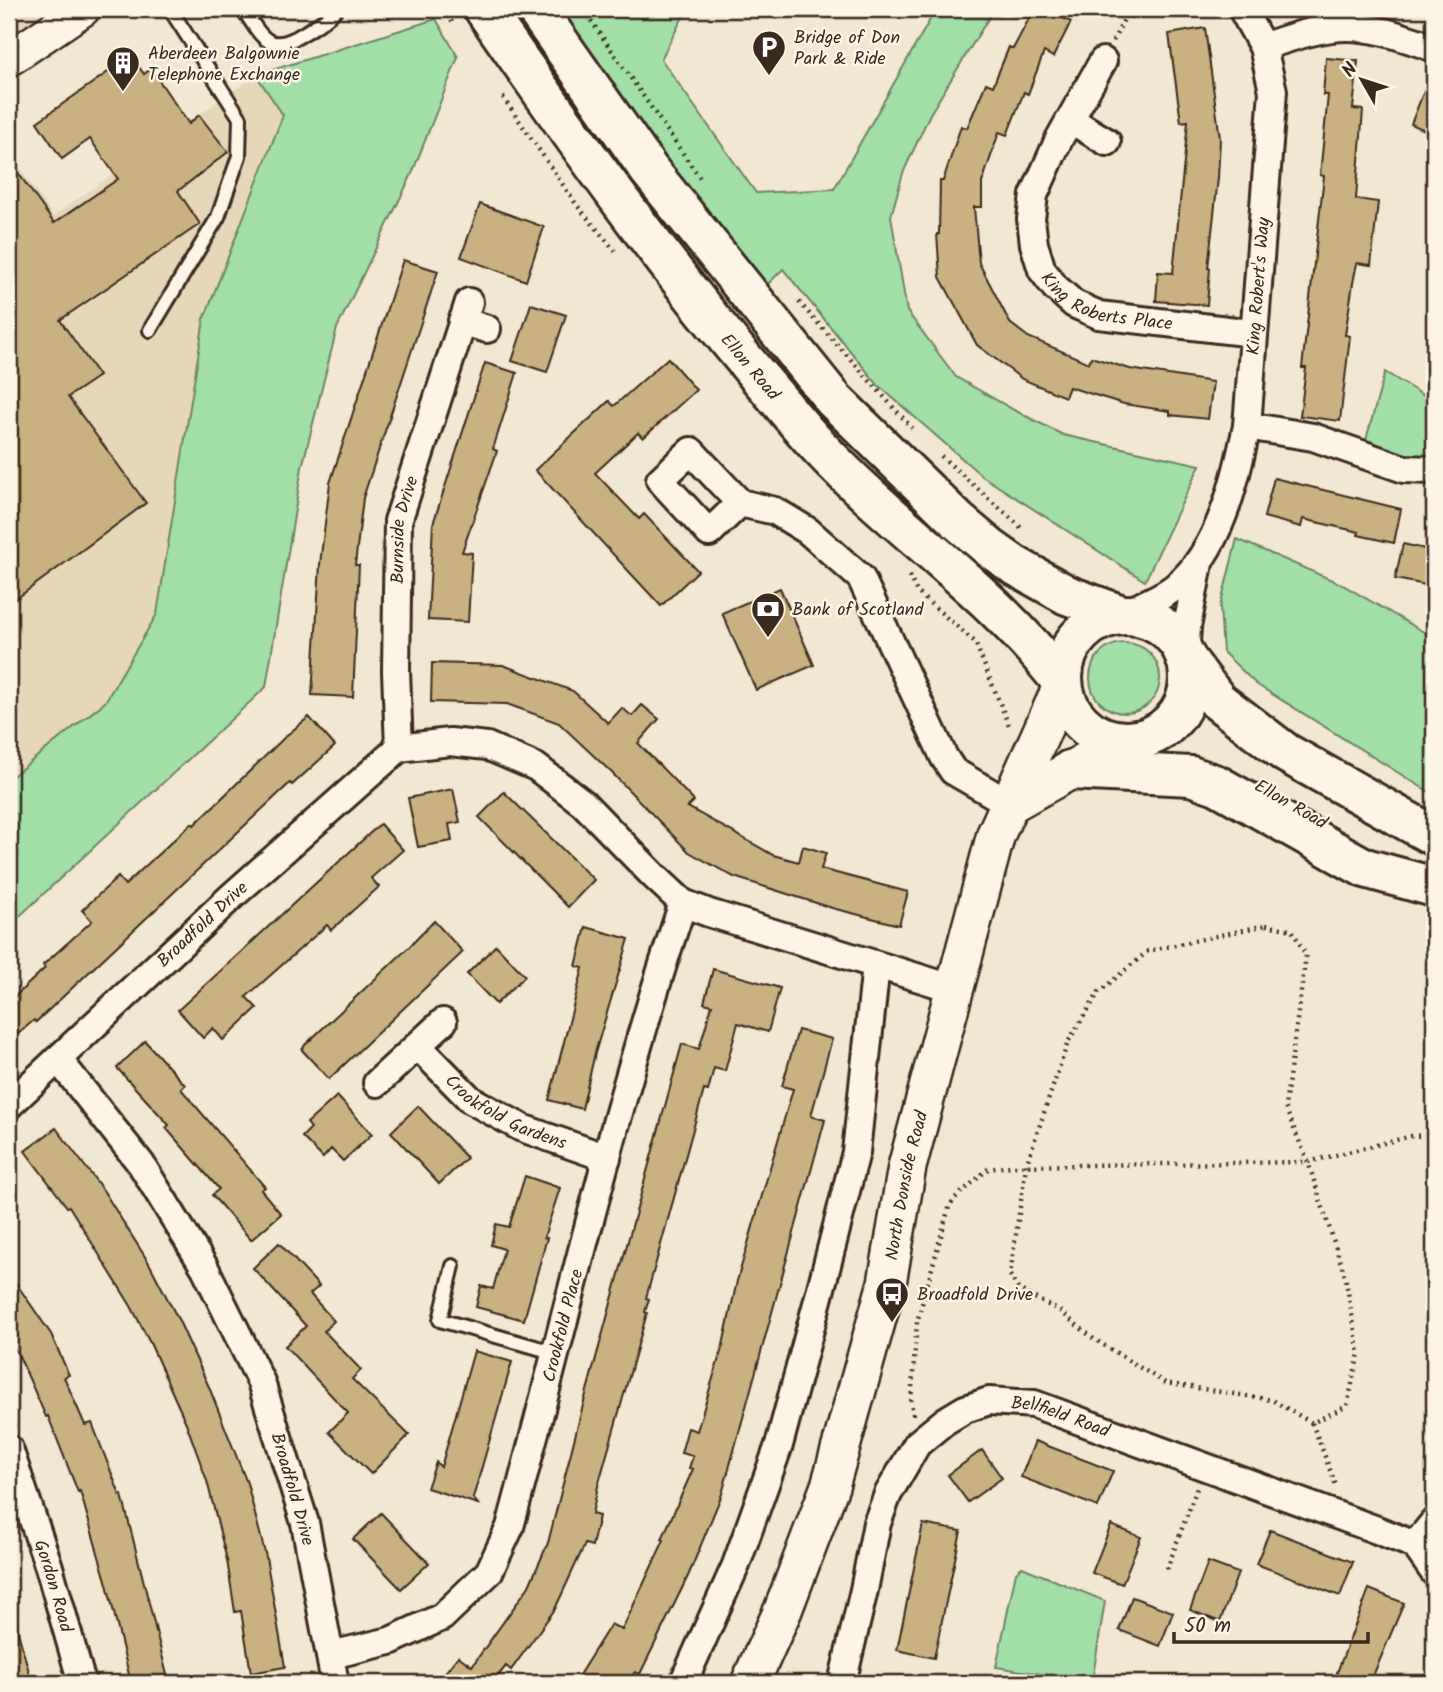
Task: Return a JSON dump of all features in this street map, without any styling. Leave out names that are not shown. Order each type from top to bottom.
[{"type":"main road","name":"Ellon Road","points":[[484,9],[570,133],[699,305],[820,448],[882,509],[1022,634],[1063,684]]},
{"type":"main road","points":[[536,9],[649,170],[834,400],[958,521],[1014,565],[1067,595],[1122,615],[1145,618],[1165,629],[1218,701],[1286,753],[1434,836]]},
{"type":"main road","points":[[1122,615],[1098,622],[1078,637],[1065,659],[1063,684],[1074,715],[1090,730],[1110,739],[1143,739]]},
{"type":"main road","points":[[1010,804],[1094,757],[1143,739],[1169,724],[1182,707],[1188,688],[1185,657]]},
{"type":"main road","name":"North Donside Road","points":[[750,1683],[783,1610],[830,1486],[887,1283],[907,1167],[996,834],[1063,684]]},
{"type":"main road","name":"Ellon Road","points":[[1143,739],[1205,755],[1434,885]]},
{"type":"main road","points":[[1070,770],[1191,776],[1217,785],[1365,869],[1434,885]]},
{"type":"street","points":[[9,59],[83,9]]},
{"type":"street","name":"King Robert's Way","points":[[1122,615],[1174,588],[1199,561],[1222,516],[1239,464],[1247,426],[1273,91],[1263,47],[1242,9]]},
{"type":"street","points":[[1263,47],[1332,28],[1350,27],[1379,32],[1434,48]]},
{"type":"street","name":"King Roberts Place","points":[[1103,61],[1059,139],[1034,195],[1031,219],[1034,244],[1042,270],[1055,287],[1074,304],[1099,315],[1253,333]]},
{"type":"street","points":[[1071,120],[1107,142]]},
{"type":"street","name":"Burnside Drive","points":[[398,748],[398,521],[473,317]]},
{"type":"street","points":[[1247,426],[1313,437],[1405,469],[1434,474]]},
{"type":"street","points":[[740,503],[775,511],[808,531],[861,578],[944,757],[953,771],[1010,804]]},
{"type":"street","name":"King Robert's Way","points":[[1185,657],[1187,627],[1199,561]]},
{"type":"street","points":[[398,748],[450,742],[487,746],[536,767],[583,803],[683,903],[955,989]]},
{"type":"street","name":"Broadfold Drive","points":[[335,1683],[305,1523],[261,1382],[205,1268],[141,1164],[58,1059],[232,896],[398,748]]},
{"type":"street","name":"Crookfold Place","points":[[331,1655],[390,1641],[442,1617],[489,1572],[510,1527],[607,1158],[683,903]]},
{"type":"street","points":[[683,1683],[736,1565],[779,1445],[856,1152],[876,965]]},
{"type":"street","points":[[377,1083],[443,1022]]},
{"type":"street","name":"Crookfold Gardens","points":[[418,1046],[471,1100],[522,1128],[607,1158]]},
{"type":"street","points":[[9,1105],[58,1059]]},
{"type":"street","name":"Bellfield Road","points":[[842,1683],[877,1523],[888,1494],[917,1444],[944,1421],[965,1409],[989,1401],[1034,1404],[1415,1545]]},
{"type":"street","name":"Gordon Road","points":[[9,1449],[49,1567],[82,1683]]},
{"type":"street","points":[[1434,1522],[1415,1545],[1434,1572]]},
{"type":"lane","points":[[150,330],[218,217],[239,156],[240,118],[170,9]]},
{"type":"lane","points":[[243,9],[261,35],[269,42],[279,45],[289,43],[327,19],[336,9]]},
{"type":"lane","points":[[453,1266],[439,1320],[557,1353]]},
{"type":"path","points":[[583,9],[707,188]]},
{"type":"path","points":[[1103,61],[1129,9]]},
{"type":"path","points":[[794,296],[914,430]]},
{"type":"path","points":[[934,450],[1027,533]]},
{"type":"path","points":[[1312,1423],[1347,1406],[1359,1353],[1345,1276],[1308,1162],[1285,1107],[1306,955],[1292,930],[1266,925],[1148,951],[1099,992],[1068,1042],[1026,1166],[1010,1275],[1018,1289],[1061,1312],[1094,1339],[1165,1383],[1272,1400],[1312,1423],[1349,1519]]},
{"type":"path","points":[[917,1444],[911,1402],[918,1322],[949,1207],[954,1199],[988,1169],[1026,1166],[1308,1162],[1412,1136],[1434,1135]]},
{"type":"path","points":[[1167,1569],[1205,1466]]},
{"type":"shaded area","points":[[9,9],[50,9],[9,37]]},
{"type":"shaded area","points":[[256,75],[284,115],[204,319],[157,614],[105,702],[9,779],[9,152],[53,216]]},
{"type":"green space","points":[[558,9],[687,9],[661,59],[756,193],[834,189],[936,9],[994,9],[930,114],[903,173],[891,216],[907,311],[956,377],[1014,410],[1063,435],[1200,465],[1145,581],[982,476],[878,385],[783,269],[762,290]]},
{"type":"green space","points":[[436,19],[458,57],[411,176],[337,328],[302,467],[266,687],[9,926],[9,779],[105,702],[157,614],[204,319],[283,115],[256,75]]},
{"type":"green space","points":[[1385,372],[1434,402],[1434,458],[1414,459],[1366,440]]},
{"type":"green space","points":[[1237,539],[1341,584],[1434,638],[1434,795],[1256,684],[1223,652],[1220,607]]},
{"type":"green space","points":[[1125,643],[1150,653],[1160,678],[1150,703],[1125,713],[1100,703],[1090,678],[1100,653]]},
{"type":"green space","points":[[1022,1567],[1105,1601],[1092,1682],[996,1667],[1016,1572]]},
{"type":"building","points":[[1034,9],[1045,9],[1071,22],[1053,57],[1044,52],[1028,94],[1024,92],[1007,135],[999,132],[982,183],[982,207],[974,207],[979,263],[1010,323],[1028,337],[1089,363],[1091,357],[1130,369],[1213,382],[1208,419],[1170,415],[1170,411],[1124,404],[1069,387],[1065,397],[1022,379],[977,345],[940,277],[937,234],[940,181],[943,181],[961,126],[967,128],[986,83],[993,86],[1009,47],[1013,49]]},
{"type":"building","points":[[1205,28],[1220,138],[1207,305],[1156,301],[1158,272],[1173,273],[1188,121],[1181,122],[1169,34]]},
{"type":"building","points":[[131,56],[144,74],[151,69],[189,124],[199,115],[228,152],[178,191],[200,224],[60,320],[99,376],[68,397],[146,503],[9,604],[9,160],[54,223],[118,179],[90,139],[62,159],[37,122]]},
{"type":"building","points":[[1326,58],[1358,61],[1353,109],[1363,110],[1356,199],[1378,202],[1371,265],[1357,263],[1353,283],[1345,335],[1350,336],[1340,421],[1300,416],[1306,368],[1302,368],[1324,176],[1320,175],[1328,95],[1323,95]]},
{"type":"building","points":[[1434,68],[1434,134],[1411,124]]},
{"type":"building","points":[[480,204],[544,227],[526,281],[461,257]]},
{"type":"building","points":[[403,260],[438,271],[363,498],[355,565],[359,565],[353,697],[312,695],[320,564],[330,483]]},
{"type":"building","points":[[531,304],[566,315],[547,372],[512,361]]},
{"type":"building","points":[[668,358],[696,390],[643,438],[638,433],[595,473],[639,519],[644,514],[698,571],[661,606],[535,470],[609,401],[614,406]]},
{"type":"building","points":[[485,363],[517,373],[493,449],[497,451],[462,552],[472,553],[468,622],[428,620],[433,524]]},
{"type":"building","points":[[1274,478],[1401,509],[1394,543],[1303,519],[1301,527],[1264,517]]},
{"type":"building","points":[[1403,544],[1434,551],[1431,586],[1395,579]]},
{"type":"building","name":"Bank of Scotland","points":[[780,588],[814,665],[756,690],[722,613]]},
{"type":"building","points":[[432,663],[503,665],[573,691],[608,723],[622,708],[632,716],[642,705],[659,719],[638,743],[694,801],[688,807],[773,855],[799,862],[803,846],[826,853],[821,869],[908,892],[899,925],[832,908],[734,877],[689,852],[559,723],[507,704],[431,702]]},
{"type":"building","points":[[309,717],[335,746],[292,785],[290,783],[36,1022],[34,1020],[18,1034],[9,1024],[9,1002],[45,968],[43,965],[92,921],[82,910],[118,877],[125,885],[192,823],[194,825]]},
{"type":"building","points":[[453,789],[460,822],[449,824],[452,841],[418,847],[408,798]]},
{"type":"building","points":[[504,792],[594,880],[568,907],[479,817]]},
{"type":"building","points":[[380,824],[403,850],[371,878],[379,887],[331,930],[327,925],[246,997],[257,1008],[223,1040],[213,1028],[203,1038],[178,1010]]},
{"type":"building","points":[[434,921],[463,952],[329,1079],[302,1050],[305,1045]]},
{"type":"building","points":[[586,927],[629,939],[595,1053],[582,1109],[549,1100],[583,968],[576,966]]},
{"type":"building","points":[[496,945],[525,976],[496,1004],[467,974]]},
{"type":"building","points":[[713,969],[780,988],[768,1032],[738,1023],[725,1071],[714,1068],[708,1091],[704,1090],[646,1298],[649,1299],[645,1312],[647,1313],[598,1486],[592,1514],[599,1516],[592,1546],[585,1544],[555,1609],[511,1670],[506,1666],[493,1682],[495,1683],[437,1683],[458,1656],[472,1666],[529,1586],[548,1543],[682,1044],[699,1049],[712,1005],[704,1003]]},
{"type":"building","points":[[798,1030],[832,1039],[811,1116],[825,1120],[722,1494],[689,1574],[640,1674],[635,1672],[628,1683],[574,1683],[611,1624],[622,1630],[664,1540],[662,1539],[693,1469],[689,1468],[693,1456],[681,1453],[688,1428],[697,1431],[723,1345],[737,1281],[793,1089],[782,1086]]},
{"type":"building","points":[[145,1041],[185,1085],[181,1089],[265,1187],[261,1190],[281,1214],[251,1240],[212,1195],[219,1189],[166,1128],[169,1125],[117,1068]]},
{"type":"building","points":[[337,1096],[372,1134],[343,1161],[331,1149],[323,1158],[302,1137],[311,1128],[307,1123]]},
{"type":"building","points":[[418,1106],[467,1158],[439,1184],[391,1132]]},
{"type":"building","points":[[56,1128],[103,1190],[149,1263],[209,1387],[247,1483],[266,1557],[285,1667],[251,1673],[241,1611],[235,1612],[227,1560],[207,1481],[186,1423],[131,1306],[69,1206],[67,1207],[25,1151]]},
{"type":"building","points":[[525,1176],[560,1188],[544,1237],[547,1238],[524,1320],[476,1307],[481,1286],[493,1289],[504,1249],[491,1245],[496,1224],[509,1227]]},
{"type":"building","points":[[279,1243],[319,1286],[310,1294],[334,1321],[324,1331],[361,1370],[352,1379],[409,1435],[371,1474],[329,1432],[348,1413],[285,1346],[306,1326],[253,1268]]},
{"type":"building","points":[[9,1273],[51,1334],[69,1375],[64,1377],[85,1425],[92,1423],[122,1495],[169,1683],[131,1683],[107,1584],[80,1491],[78,1492],[48,1416],[46,1417],[19,1356],[9,1341]]},
{"type":"building","points":[[474,1351],[512,1362],[473,1498],[478,1504],[427,1488],[436,1462],[441,1467]]},
{"type":"building","points":[[1035,1441],[1113,1471],[1098,1507],[1021,1477]]},
{"type":"building","points":[[982,1450],[1002,1478],[968,1502],[948,1475]]},
{"type":"building","points":[[381,1513],[429,1563],[401,1589],[353,1539]]},
{"type":"building","points":[[923,1524],[961,1531],[934,1658],[897,1650]]},
{"type":"building","points":[[1111,1525],[1141,1537],[1122,1584],[1092,1573]]},
{"type":"building","points":[[1270,1530],[1353,1562],[1340,1596],[1256,1564]]},
{"type":"building","points":[[1208,1562],[1238,1573],[1220,1622],[1190,1610]]},
{"type":"building","points":[[1369,1589],[1404,1603],[1370,1683],[1333,1683]]},
{"type":"building","points":[[1132,1597],[1173,1612],[1160,1646],[1119,1630]]},
{"type":"building","points":[[15,1621],[32,1683],[9,1683],[9,1622]]},
{"type":"place","name":"Bridge of Don Park & Ride","points":[[769,77]]},
{"type":"place","name":"Aberdeen Balgownie Telephone Exchange","points":[[123,93]]},
{"type":"place","name":"Bank of Scotland","points":[[768,639]]},
{"type":"place","name":"Broadfold Drive","points":[[892,1324]]}]
